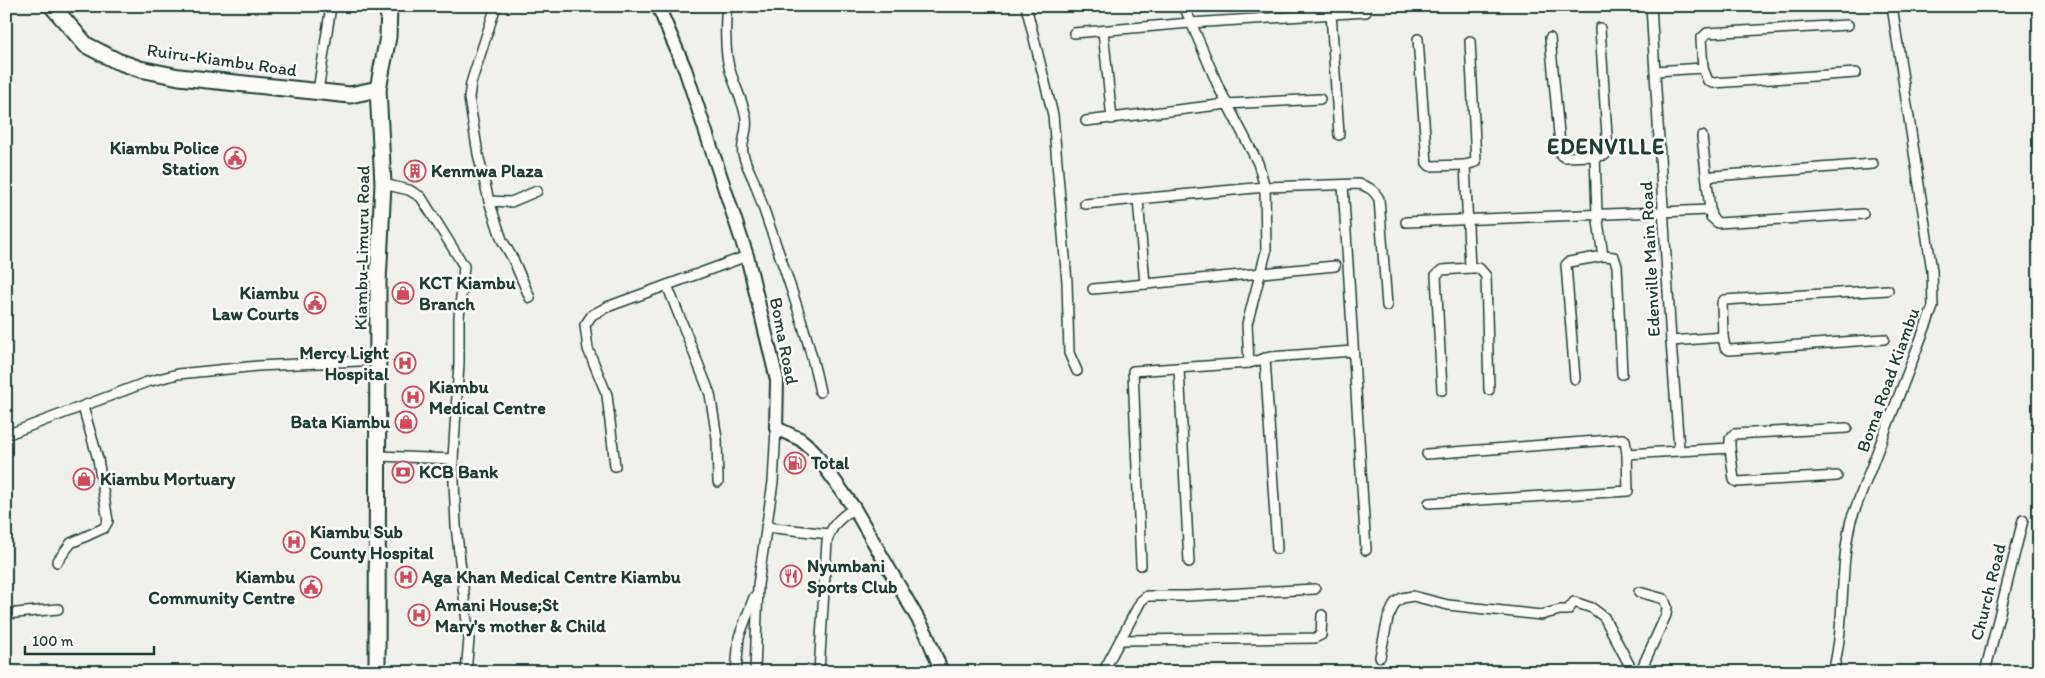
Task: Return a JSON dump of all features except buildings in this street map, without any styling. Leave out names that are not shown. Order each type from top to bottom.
[{"type":"main road","name":"Ruiru-Kiambu Road","points":[[52,6],[86,44],[118,61],[140,69],[179,77],[350,95],[378,89]]},
{"type":"main road","name":"Kiambu-Limuru Road","points":[[377,672],[378,282],[383,184],[378,89],[388,37],[389,6]]},
{"type":"main road","name":"Boma Road","points":[[658,6],[687,74],[747,256],[776,380],[776,428]]},
{"type":"main road","points":[[776,428],[800,439],[812,449],[854,508],[926,633],[942,672]]},
{"type":"street","points":[[318,91],[331,6]]},
{"type":"street","points":[[496,6],[471,83],[469,98],[478,154],[489,201],[502,240],[513,259],[530,298]]},
{"type":"street","points":[[727,6],[728,60],[746,114],[747,130],[742,146],[743,154],[755,183],[798,309],[814,359],[820,392]]},
{"type":"street","points":[[1026,6],[1053,115],[1067,282],[1069,353],[1077,371]]},
{"type":"street","points":[[1184,6],[1227,104],[1258,163],[1264,187],[1266,252],[1262,274],[1247,324],[1249,363]]},
{"type":"street","name":"Edenville Main Road","points":[[1651,6],[1679,449]]},
{"type":"street","name":"Boma Road Kiambu","points":[[1833,672],[1841,621],[1846,543],[1851,520],[1931,317],[1933,307],[1932,270],[1892,6]]},
{"type":"street","points":[[1074,33],[1190,22],[1366,12]]},
{"type":"street","points":[[1331,13],[1339,134]]},
{"type":"street","points":[[1848,25],[1707,33],[1701,39],[1703,68],[1708,81],[1713,83],[1856,74]]},
{"type":"street","points":[[1550,38],[1561,155],[1564,158],[1605,154],[1608,151],[1600,28]]},
{"type":"street","points":[[1103,31],[1112,119]]},
{"type":"street","points":[[1418,39],[1427,164],[1430,166],[1466,165],[1476,162],[1470,41]]},
{"type":"street","points":[[1655,72],[1703,68]]},
{"type":"street","points":[[1086,121],[1227,104],[1320,99]]},
{"type":"street","points":[[1702,136],[1710,210],[1714,220],[1721,224],[1863,214]]},
{"type":"street","points":[[1595,156],[1597,214],[1603,256]]},
{"type":"street","points":[[1708,179],[1712,176],[1873,164]]},
{"type":"street","points":[[1466,165],[1466,220],[1470,268]]},
{"type":"street","points":[[383,184],[409,190],[421,197],[464,266],[459,317],[460,363],[453,459],[456,526],[469,640],[466,672]]},
{"type":"street","points":[[1343,185],[1366,550]]},
{"type":"street","points":[[1084,204],[1264,187],[1367,186],[1374,191],[1379,200],[1387,306]]},
{"type":"street","points":[[489,201],[511,202],[537,190]]},
{"type":"street","points":[[1138,199],[1145,284]]},
{"type":"street","points":[[1406,222],[1710,210]]},
{"type":"street","points":[[615,466],[607,396],[588,349],[585,337],[586,324],[592,315],[606,307],[747,256]]},
{"type":"street","points":[[1575,379],[1566,265],[1569,262],[1603,256],[1614,257],[1616,261],[1622,374]]},
{"type":"street","points":[[1094,289],[1335,266]]},
{"type":"street","points":[[1442,390],[1436,275],[1442,270],[1479,268],[1486,276],[1489,390]]},
{"type":"street","points":[[667,285],[710,394],[717,438],[718,482]]},
{"type":"street","points":[[1884,339],[1729,350],[1725,347],[1723,337],[1722,302],[1724,300],[1888,290]]},
{"type":"street","points":[[1671,341],[1723,337]]},
{"type":"street","points":[[1141,565],[1132,371],[1249,363],[1265,358],[1353,351]]},
{"type":"street","points":[[1265,358],[1277,549]]},
{"type":"street","points":[[6,435],[147,382],[178,374],[248,367],[379,360]]},
{"type":"street","points":[[1180,368],[1189,562]]},
{"type":"street","points":[[57,562],[71,543],[104,528],[108,521],[98,458],[83,407]]},
{"type":"street","points":[[755,672],[758,585],[773,482],[776,428]]},
{"type":"street","points":[[1837,476],[1737,482],[1734,480],[1730,439],[1734,434],[1847,428]]},
{"type":"street","points":[[1427,454],[1623,439],[1625,440],[1628,491],[1429,503]]},
{"type":"street","points":[[1626,454],[1679,449],[1730,448]]},
{"type":"street","points":[[378,456],[453,459]]},
{"type":"street","points":[[819,672],[829,534],[838,519],[854,508]]},
{"type":"street","name":"Church Road","points":[[1984,672],[2023,520]]},
{"type":"street","points":[[766,527],[829,534]]},
{"type":"street","points":[[736,672],[739,637],[749,615],[758,585]]},
{"type":"street","points":[[1104,672],[1141,601],[1147,596],[1188,596],[1315,589]]},
{"type":"street","points":[[1639,592],[1664,599],[1667,607],[1666,615],[1640,672]]},
{"type":"street","points":[[1380,657],[1388,618],[1395,603],[1402,598],[1413,596],[1448,605],[1541,615],[1568,610],[1574,602],[1592,608],[1604,617],[1633,672]]},
{"type":"street","points":[[6,614],[58,609]]},
{"type":"street","points":[[1120,640],[1314,638],[1321,635],[1322,615]]},
{"type":"shaded area","points":[[6,667],[82,668],[82,672],[6,672]]},
{"type":"place","name":"Kiambu Police Station","points":[[235,158]]},
{"type":"place","name":"Kenmwa Plaza","points":[[415,171]]},
{"type":"place","name":"KCT Kiambu Branch","points":[[403,293]]},
{"type":"place","name":"Kiambu Law Courts","points":[[315,303]]},
{"type":"place","name":"Mercy Light Hospital","points":[[405,363]]},
{"type":"place","name":"Kiambu Medical Centre","points":[[413,397]]},
{"type":"place","name":"Bata Kiambu","points":[[406,422]]},
{"type":"place","name":"Total","points":[[795,463]]},
{"type":"place","name":"KCB Bank","points":[[403,472]]},
{"type":"place","name":"Kiambu Mortuary","points":[[84,479]]},
{"type":"place","name":"Kiambu Sub County Hospital","points":[[294,542]]},
{"type":"place","name":"Nyumbani Sports Club","points":[[791,576]]},
{"type":"place","name":"Aga Khan Medical Centre Kiambu","points":[[406,577]]},
{"type":"place","name":"Kiambu Community Centre","points":[[311,587]]},
{"type":"place","name":"Amani House;St Mary's mother & Child","points":[[419,615]]},
{"type":"district","name":"EDENVILLE","points":[[1606,146]]}]
